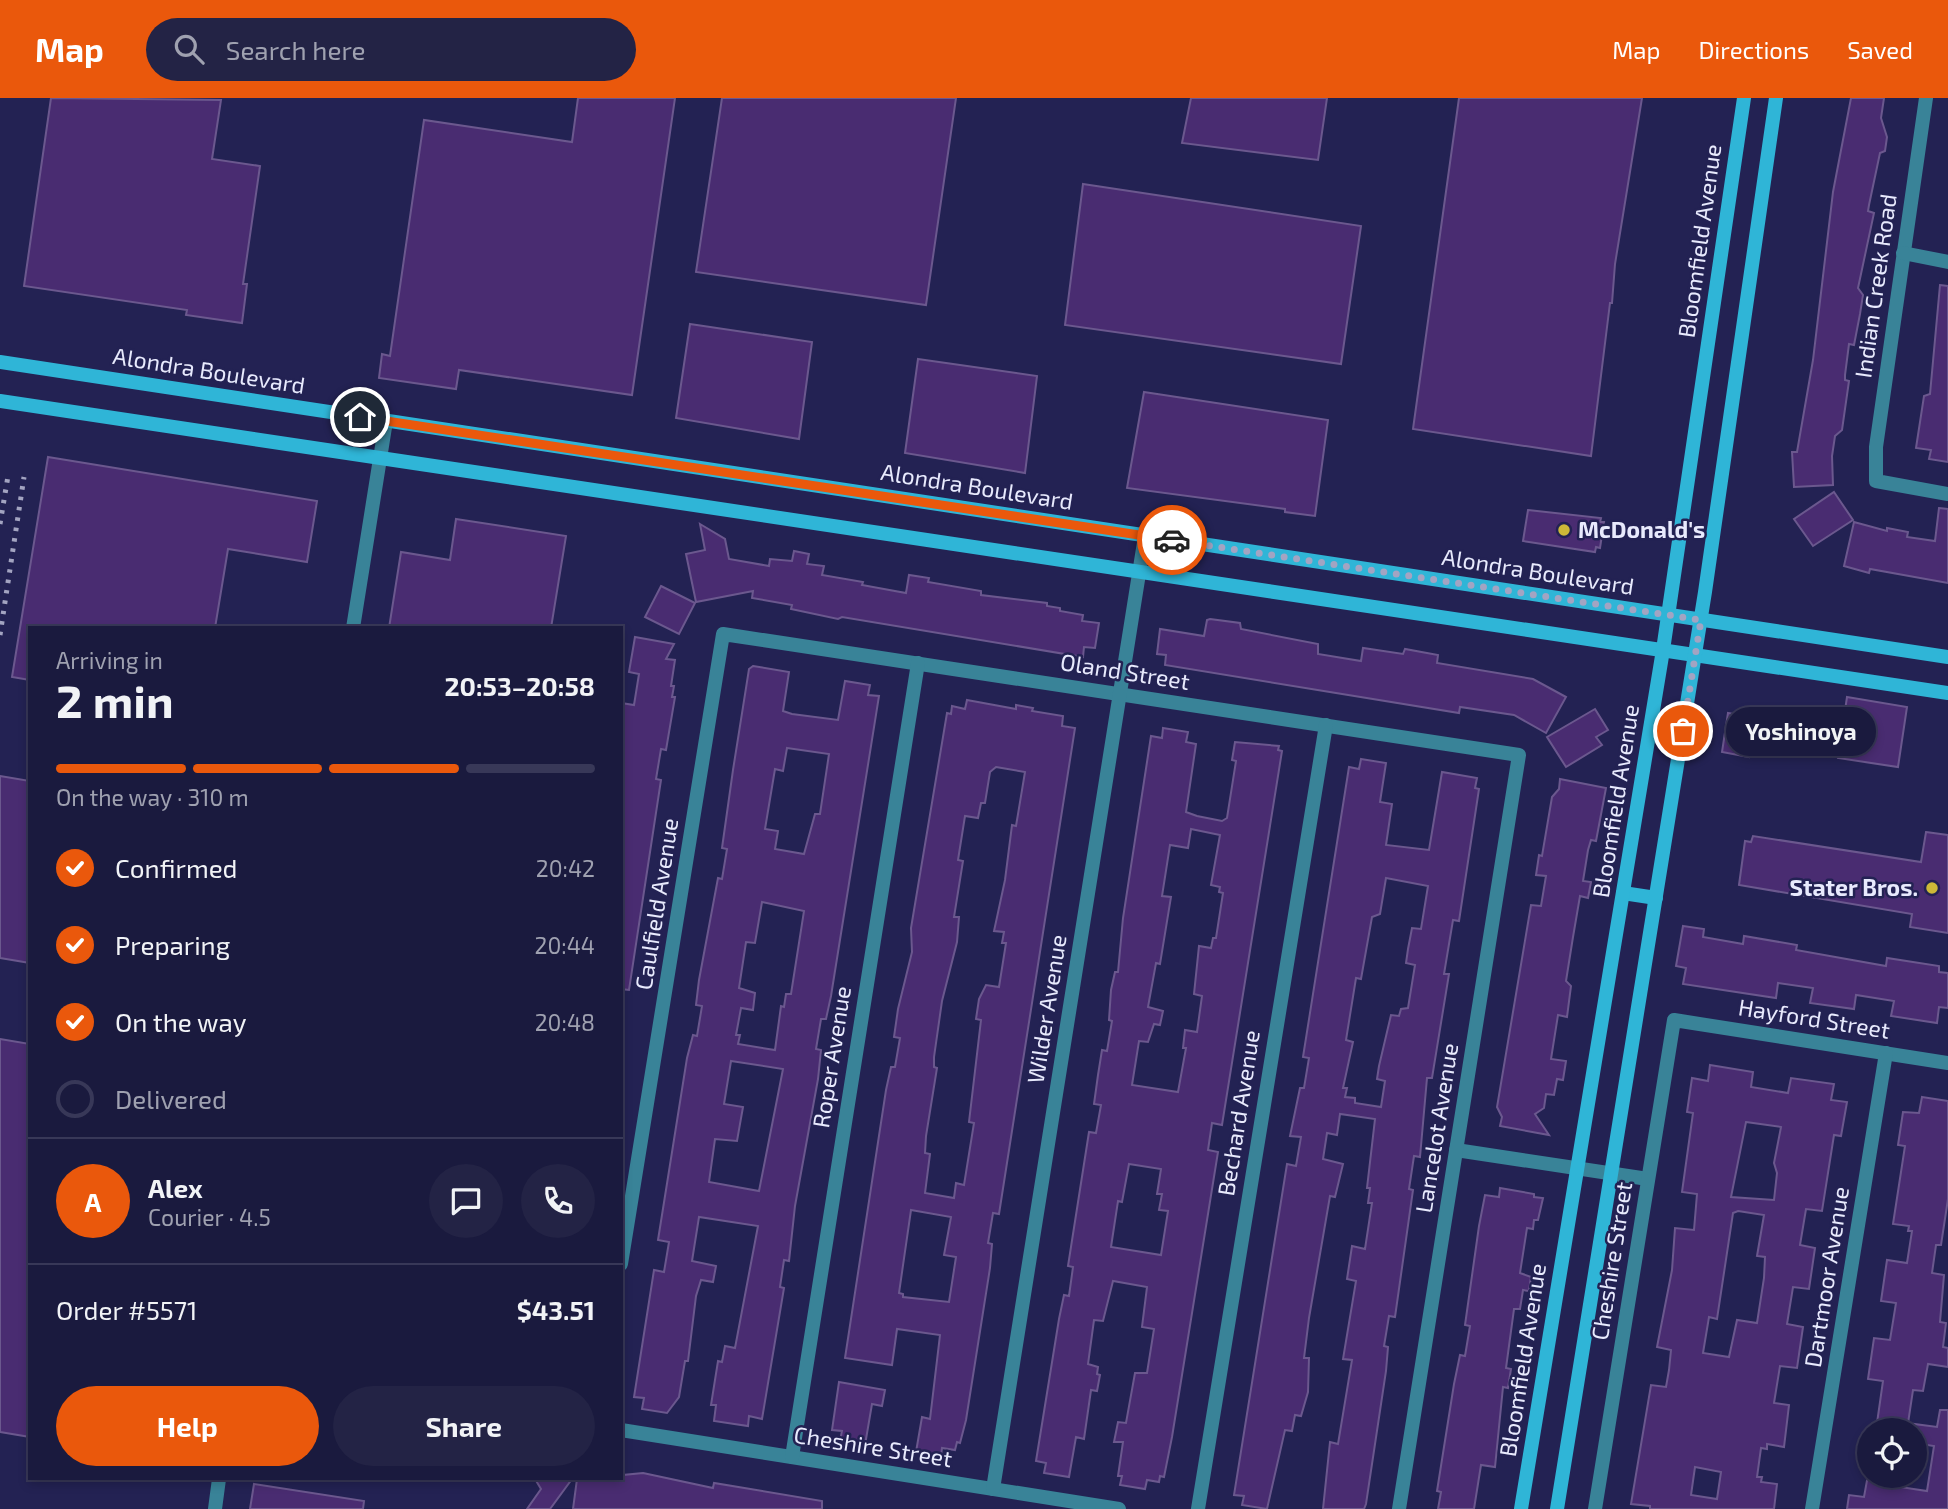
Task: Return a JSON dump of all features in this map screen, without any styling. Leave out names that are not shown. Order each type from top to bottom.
[{"type":"main road","name":"Bloomfield Avenue","points":[[1521,1509],[1664,650],[1744,98]]},
{"type":"main road","points":[[1557,1509],[1614,1173],[1701,620],[1776,98]]},
{"type":"main road","name":"Alondra Boulevard","points":[[0,362],[1948,657]]},
{"type":"main road","points":[[0,401],[1948,693]]},
{"type":"main road","points":[[1623,893],[1656,898]]},
{"type":"street","name":"Indian Creek Road","points":[[1926,98],[1876,447],[1876,481],[1948,494]]},
{"type":"street","points":[[1903,253],[1948,262]]},
{"type":"street","points":[[353,626],[386,421]]},
{"type":"street","name":"Wilder Avenue","points":[[993,1489],[1145,536]]},
{"type":"street","name":"Oland Street","points":[[723,634],[1519,755]]},
{"type":"street","name":"Caulfield Avenue","points":[[623,1252],[723,634]]},
{"type":"street","name":"Roper Avenue","points":[[792,1457],[918,663]]},
{"type":"street","name":"Bechard Avenue","points":[[1198,1509],[1326,725]]},
{"type":"street","name":"Lancelot Avenue","points":[[1399,1509],[1519,755]]},
{"type":"street","name":"Cheshire Street","points":[[1595,1509],[1674,1020]]},
{"type":"street","name":"Hayford Street","points":[[1674,1020],[1948,1063]]},
{"type":"street","name":"Dartmoor Avenue","points":[[1812,1509],[1886,1053]]},
{"type":"street","points":[[1457,1150],[1648,1179]]},
{"type":"street","name":"Cheshire Street","points":[[623,1430],[1119,1509]]},
{"type":"street","points":[[215,1509],[219,1480]]},
{"type":"building","points":[[51,98],[221,100],[212,159],[260,166],[243,284],[247,284],[242,323],[186,315],[187,310],[24,286]]},
{"type":"building","points":[[578,98],[675,98],[632,395],[459,370],[456,389],[379,378],[382,354],[390,356],[424,120],[572,142]]},
{"type":"building","points":[[722,98],[956,98],[926,305],[696,272]]},
{"type":"building","points":[[1191,98],[1327,98],[1318,160],[1182,143]]},
{"type":"building","points":[[1459,98],[1642,98],[1615,264],[1591,456],[1413,429]]},
{"type":"building","points":[[1851,98],[1884,98],[1881,118],[1887,137],[1885,151],[1880,153],[1868,211],[1874,213],[1858,288],[1863,295],[1860,314],[1854,345],[1849,344],[1845,380],[1849,381],[1842,430],[1835,436],[1832,456],[1833,485],[1794,487],[1792,452],[1797,452],[1813,360],[1833,192]]},
{"type":"building","points":[[1083,184],[1361,226],[1341,364],[1065,325]]},
{"type":"building","points":[[1940,285],[1948,286],[1948,462],[1929,459],[1931,450],[1916,448],[1924,396],[1930,394]]},
{"type":"building","points":[[690,324],[812,342],[799,439],[676,418]]},
{"type":"building","points":[[918,359],[1037,376],[1025,473],[905,453]]},
{"type":"building","points":[[1144,392],[1328,420],[1315,516],[1285,512],[1285,509],[1127,488]]},
{"type":"building","points":[[48,457],[317,501],[307,562],[228,549],[215,626],[28,626],[28,680],[12,677]]},
{"type":"building","points":[[1834,492],[1853,520],[1813,546],[1794,519]]},
{"type":"building","points":[[1939,508],[1948,509],[1948,583],[1870,569],[1869,573],[1844,566],[1854,522],[1887,531],[1887,528],[1908,532],[1907,537],[1935,541]]},
{"type":"building","name":"McDonald's","points":[[1528,510],[1601,518],[1600,522],[1604,522],[1600,548],[1596,547],[1595,552],[1523,541]]},
{"type":"building","points":[[456,519],[566,536],[551,626],[389,626],[401,552],[450,560]]},
{"type":"building","points":[[700,524],[725,539],[729,559],[769,566],[770,559],[792,561],[794,551],[809,554],[807,564],[824,566],[822,575],[863,582],[862,585],[906,593],[909,575],[929,578],[928,582],[981,591],[981,595],[1047,603],[1047,606],[1060,608],[1060,611],[1083,615],[1082,621],[1099,623],[1095,648],[1084,647],[1083,657],[842,617],[838,619],[791,609],[792,605],[752,598],[753,591],[696,602],[686,554],[705,550]]},
{"type":"building","points":[[661,586],[695,603],[679,634],[645,617]]},
{"type":"building","points":[[1207,620],[1240,623],[1241,629],[1318,644],[1318,654],[1361,661],[1363,648],[1403,654],[1405,649],[1438,655],[1437,663],[1533,679],[1566,697],[1546,733],[1514,715],[1460,707],[1459,713],[1165,665],[1166,655],[1157,654],[1160,629],[1204,636]]},
{"type":"building","points":[[635,637],[674,644],[666,659],[675,660],[671,686],[674,686],[672,697],[675,697],[666,750],[661,749],[656,779],[661,780],[629,990],[623,989],[623,703],[634,705],[639,674],[629,672]]},
{"type":"building","points":[[753,666],[789,672],[783,711],[792,714],[838,720],[845,681],[870,685],[868,695],[879,696],[831,996],[826,1019],[821,1019],[816,1049],[821,1050],[818,1079],[795,1206],[789,1261],[784,1260],[780,1287],[784,1288],[762,1419],[749,1416],[748,1426],[714,1421],[716,1405],[711,1405],[718,1361],[722,1362],[725,1346],[735,1348],[758,1226],[699,1217],[692,1261],[716,1266],[713,1282],[701,1280],[696,1296],[688,1361],[685,1361],[679,1397],[667,1413],[642,1409],[644,1398],[634,1397],[654,1270],[664,1272],[669,1242],[658,1240],[687,1058],[693,1035],[697,1036],[702,1006],[696,1005],[699,980],[718,878],[722,879],[727,849],[722,848],[749,669]],"holes":[[[787,748],[829,754],[820,814],[815,814],[804,854],[775,849],[778,831],[765,829],[775,769],[783,771]],[[762,902],[804,911],[791,994],[786,994],[784,1007],[781,1006],[775,1050],[738,1044],[740,1035],[736,1035],[741,1008],[753,1010],[755,993],[739,988],[746,942],[755,943]],[[731,1061],[783,1069],[759,1191],[709,1182],[715,1139],[737,1141],[743,1107],[724,1104]]]},
{"type":"building","points":[[1847,697],[1907,707],[1898,767],[1838,758]]},
{"type":"building","points":[[967,700],[1016,709],[1016,705],[1033,708],[1032,711],[1063,716],[1062,726],[1075,728],[999,1214],[993,1213],[988,1243],[992,1244],[990,1268],[966,1420],[960,1443],[957,1442],[955,1450],[942,1448],[941,1456],[916,1452],[922,1417],[930,1419],[940,1335],[897,1329],[892,1365],[845,1358],[886,1090],[891,1067],[895,1067],[900,1038],[894,1037],[898,1009],[912,952],[911,928],[947,713],[951,714],[952,706],[965,709]],"holes":[[[996,767],[1025,772],[1016,826],[1012,825],[1005,880],[994,931],[1004,932],[1002,943],[1006,943],[999,987],[986,985],[979,999],[976,1019],[981,1020],[969,1122],[974,1123],[964,1185],[956,1183],[954,1198],[925,1193],[930,1154],[925,1153],[926,1136],[937,1068],[934,1067],[934,1057],[942,1001],[957,942],[959,917],[954,917],[963,861],[958,860],[965,816],[978,818],[981,803],[985,803],[990,772]],[[911,1210],[951,1217],[944,1255],[956,1257],[949,1302],[903,1297],[903,1294],[899,1293]]]},
{"type":"building","points":[[1595,709],[1608,730],[1596,737],[1602,745],[1566,767],[1547,737]]},
{"type":"building","points":[[1728,713],[1755,717],[1749,757],[1722,752]]},
{"type":"building","points":[[1163,728],[1188,732],[1186,742],[1196,744],[1186,812],[1222,821],[1227,818],[1236,761],[1232,760],[1235,742],[1279,746],[1278,750],[1282,751],[1222,1125],[1212,1123],[1208,1150],[1218,1152],[1172,1437],[1164,1477],[1160,1476],[1159,1482],[1147,1480],[1145,1489],[1120,1485],[1122,1476],[1118,1476],[1123,1442],[1114,1442],[1118,1422],[1126,1423],[1135,1373],[1147,1373],[1154,1329],[1142,1327],[1147,1287],[1113,1281],[1103,1321],[1094,1320],[1088,1364],[1098,1367],[1097,1374],[1100,1375],[1097,1391],[1091,1390],[1084,1439],[1076,1437],[1069,1477],[1044,1473],[1046,1463],[1036,1461],[1059,1319],[1064,1295],[1069,1296],[1073,1267],[1068,1266],[1089,1132],[1096,1133],[1101,1105],[1094,1104],[1102,1050],[1107,1051],[1112,1021],[1109,1020],[1111,990],[1115,972],[1118,972],[1123,918],[1151,736],[1162,738]],"holes":[[[1191,829],[1220,835],[1211,885],[1220,887],[1219,892],[1223,893],[1216,938],[1213,938],[1211,948],[1199,946],[1194,994],[1202,996],[1197,1032],[1185,1030],[1183,1048],[1186,1048],[1178,1092],[1132,1085],[1139,1041],[1148,1042],[1154,1024],[1160,1025],[1163,1011],[1148,1007],[1156,963],[1160,964],[1171,897],[1162,896],[1170,845],[1188,848]],[[1129,1164],[1161,1169],[1157,1194],[1162,1194],[1159,1210],[1168,1211],[1161,1255],[1111,1247],[1118,1201],[1122,1202]]]},
{"type":"building","points":[[1361,759],[1386,763],[1380,802],[1392,804],[1386,845],[1429,850],[1442,772],[1477,778],[1475,788],[1479,789],[1459,921],[1453,920],[1444,974],[1449,974],[1432,1078],[1427,1078],[1420,1157],[1414,1156],[1409,1189],[1413,1190],[1395,1317],[1389,1316],[1384,1346],[1388,1347],[1386,1371],[1366,1504],[1364,1509],[1323,1509],[1330,1442],[1338,1444],[1352,1360],[1343,1359],[1356,1281],[1347,1279],[1352,1246],[1365,1249],[1372,1203],[1368,1203],[1370,1188],[1367,1188],[1375,1119],[1340,1114],[1337,1135],[1327,1133],[1323,1159],[1343,1164],[1335,1197],[1330,1196],[1309,1318],[1304,1358],[1309,1358],[1308,1392],[1301,1416],[1295,1415],[1292,1431],[1285,1430],[1267,1509],[1242,1505],[1244,1496],[1234,1495],[1287,1164],[1296,1166],[1301,1137],[1290,1136],[1300,1088],[1304,1088],[1309,1058],[1303,1057],[1349,767],[1359,769]],"holes":[[[1386,878],[1428,886],[1421,929],[1412,928],[1408,949],[1406,963],[1415,965],[1408,1008],[1401,1009],[1399,1016],[1391,1015],[1379,1066],[1377,1079],[1385,1081],[1381,1107],[1355,1103],[1355,1098],[1345,1097],[1347,1088],[1343,1088],[1353,1042],[1346,1040],[1356,978],[1361,979],[1372,917],[1380,914]]]},
{"type":"building","points":[[0,776],[28,781],[28,963],[0,958]]},
{"type":"building","points":[[1560,779],[1606,788],[1596,841],[1591,840],[1588,850],[1583,881],[1591,882],[1588,898],[1580,896],[1573,937],[1566,981],[1571,986],[1567,1017],[1558,1015],[1551,1059],[1566,1061],[1563,1080],[1557,1079],[1554,1095],[1546,1094],[1544,1108],[1535,1114],[1549,1135],[1500,1126],[1502,1117],[1497,1107],[1531,905],[1541,906],[1546,876],[1536,875],[1539,855],[1542,856],[1552,797],[1559,789]]},
{"type":"building","points":[[1926,832],[1948,835],[1948,933],[1910,927],[1912,914],[1739,885],[1745,841],[1751,842],[1753,836],[1921,862]]},
{"type":"building","points":[[1683,926],[1704,929],[1703,937],[1743,944],[1744,936],[1797,945],[1796,950],[1886,966],[1887,958],[1939,966],[1939,972],[1948,973],[1948,1008],[1939,1007],[1937,1023],[1891,1016],[1894,1001],[1856,995],[1854,1009],[1810,1003],[1813,988],[1778,983],[1776,998],[1683,984],[1686,968],[1676,966]]},
{"type":"building","points":[[0,1039],[28,1044],[28,1437],[0,1432]]},
{"type":"building","points":[[1710,1065],[1753,1072],[1751,1087],[1788,1093],[1791,1078],[1834,1084],[1831,1100],[1847,1102],[1841,1136],[1834,1135],[1822,1211],[1806,1209],[1800,1245],[1815,1248],[1809,1289],[1793,1287],[1787,1324],[1803,1327],[1797,1368],[1780,1366],[1774,1403],[1789,1405],[1784,1447],[1767,1444],[1767,1449],[1761,1448],[1757,1477],[1762,1477],[1761,1482],[1777,1484],[1774,1509],[1650,1509],[1650,1506],[1631,1504],[1651,1385],[1666,1387],[1669,1370],[1671,1350],[1657,1347],[1672,1270],[1675,1228],[1694,1230],[1697,1194],[1682,1192],[1693,1113],[1687,1112],[1692,1078],[1708,1081]],"holes":[[[1746,1122],[1781,1127],[1774,1163],[1777,1173],[1774,1200],[1731,1197]],[[1738,1211],[1764,1215],[1757,1256],[1765,1257],[1757,1323],[1737,1320],[1729,1357],[1703,1353],[1709,1317],[1717,1319],[1733,1213]],[[1695,1467],[1721,1472],[1717,1499],[1691,1495]]]},
{"type":"building","points":[[1922,1097],[1948,1101],[1948,1199],[1941,1245],[1936,1245],[1932,1273],[1944,1275],[1940,1322],[1946,1323],[1943,1347],[1948,1348],[1948,1367],[1928,1364],[1923,1391],[1913,1390],[1909,1418],[1878,1418],[1883,1381],[1868,1379],[1874,1338],[1890,1340],[1896,1303],[1881,1301],[1887,1260],[1907,1263],[1912,1231],[1908,1231],[1909,1226],[1893,1224],[1905,1146],[1898,1145],[1903,1112],[1919,1113]]},
{"type":"building","points":[[1500,1188],[1543,1198],[1538,1220],[1534,1220],[1533,1229],[1527,1228],[1520,1273],[1531,1277],[1529,1291],[1523,1290],[1520,1309],[1514,1309],[1506,1368],[1511,1369],[1508,1388],[1503,1387],[1495,1467],[1481,1465],[1474,1509],[1438,1509],[1441,1492],[1437,1491],[1454,1384],[1460,1355],[1465,1356],[1470,1326],[1465,1325],[1479,1226],[1485,1195],[1499,1197]]},
{"type":"building","points":[[839,1382],[885,1390],[882,1406],[872,1404],[865,1445],[840,1441],[842,1431],[832,1430]]},
{"type":"building","points":[[1940,1410],[1948,1410],[1948,1509],[1847,1509],[1849,1495],[1864,1497],[1866,1488],[1927,1491],[1934,1446],[1927,1445],[1927,1426],[1937,1427]]},
{"type":"building","points":[[643,1473],[713,1488],[714,1483],[822,1501],[822,1509],[573,1509],[577,1480],[623,1480],[623,1475]]},
{"type":"building","points":[[536,1480],[571,1480],[550,1509],[527,1509],[541,1489]]},
{"type":"building","points":[[254,1484],[364,1501],[363,1509],[250,1509]]},
{"type":"railway","points":[[0,524],[8,476]]},
{"type":"railway","points":[[0,635],[24,477]]},
{"type":"way so far","points":[[1172,540],[1701,620],[1683,731]]},
{"type":"place","name":"McDonald's","points":[[1564,530]]},
{"type":"place","name":"Yoshinoya","points":[[1683,731]]},
{"type":"place","name":"Stater Bros.","points":[[1932,888]]},
{"type":"route","points":[[360,417],[1172,540]]}]
